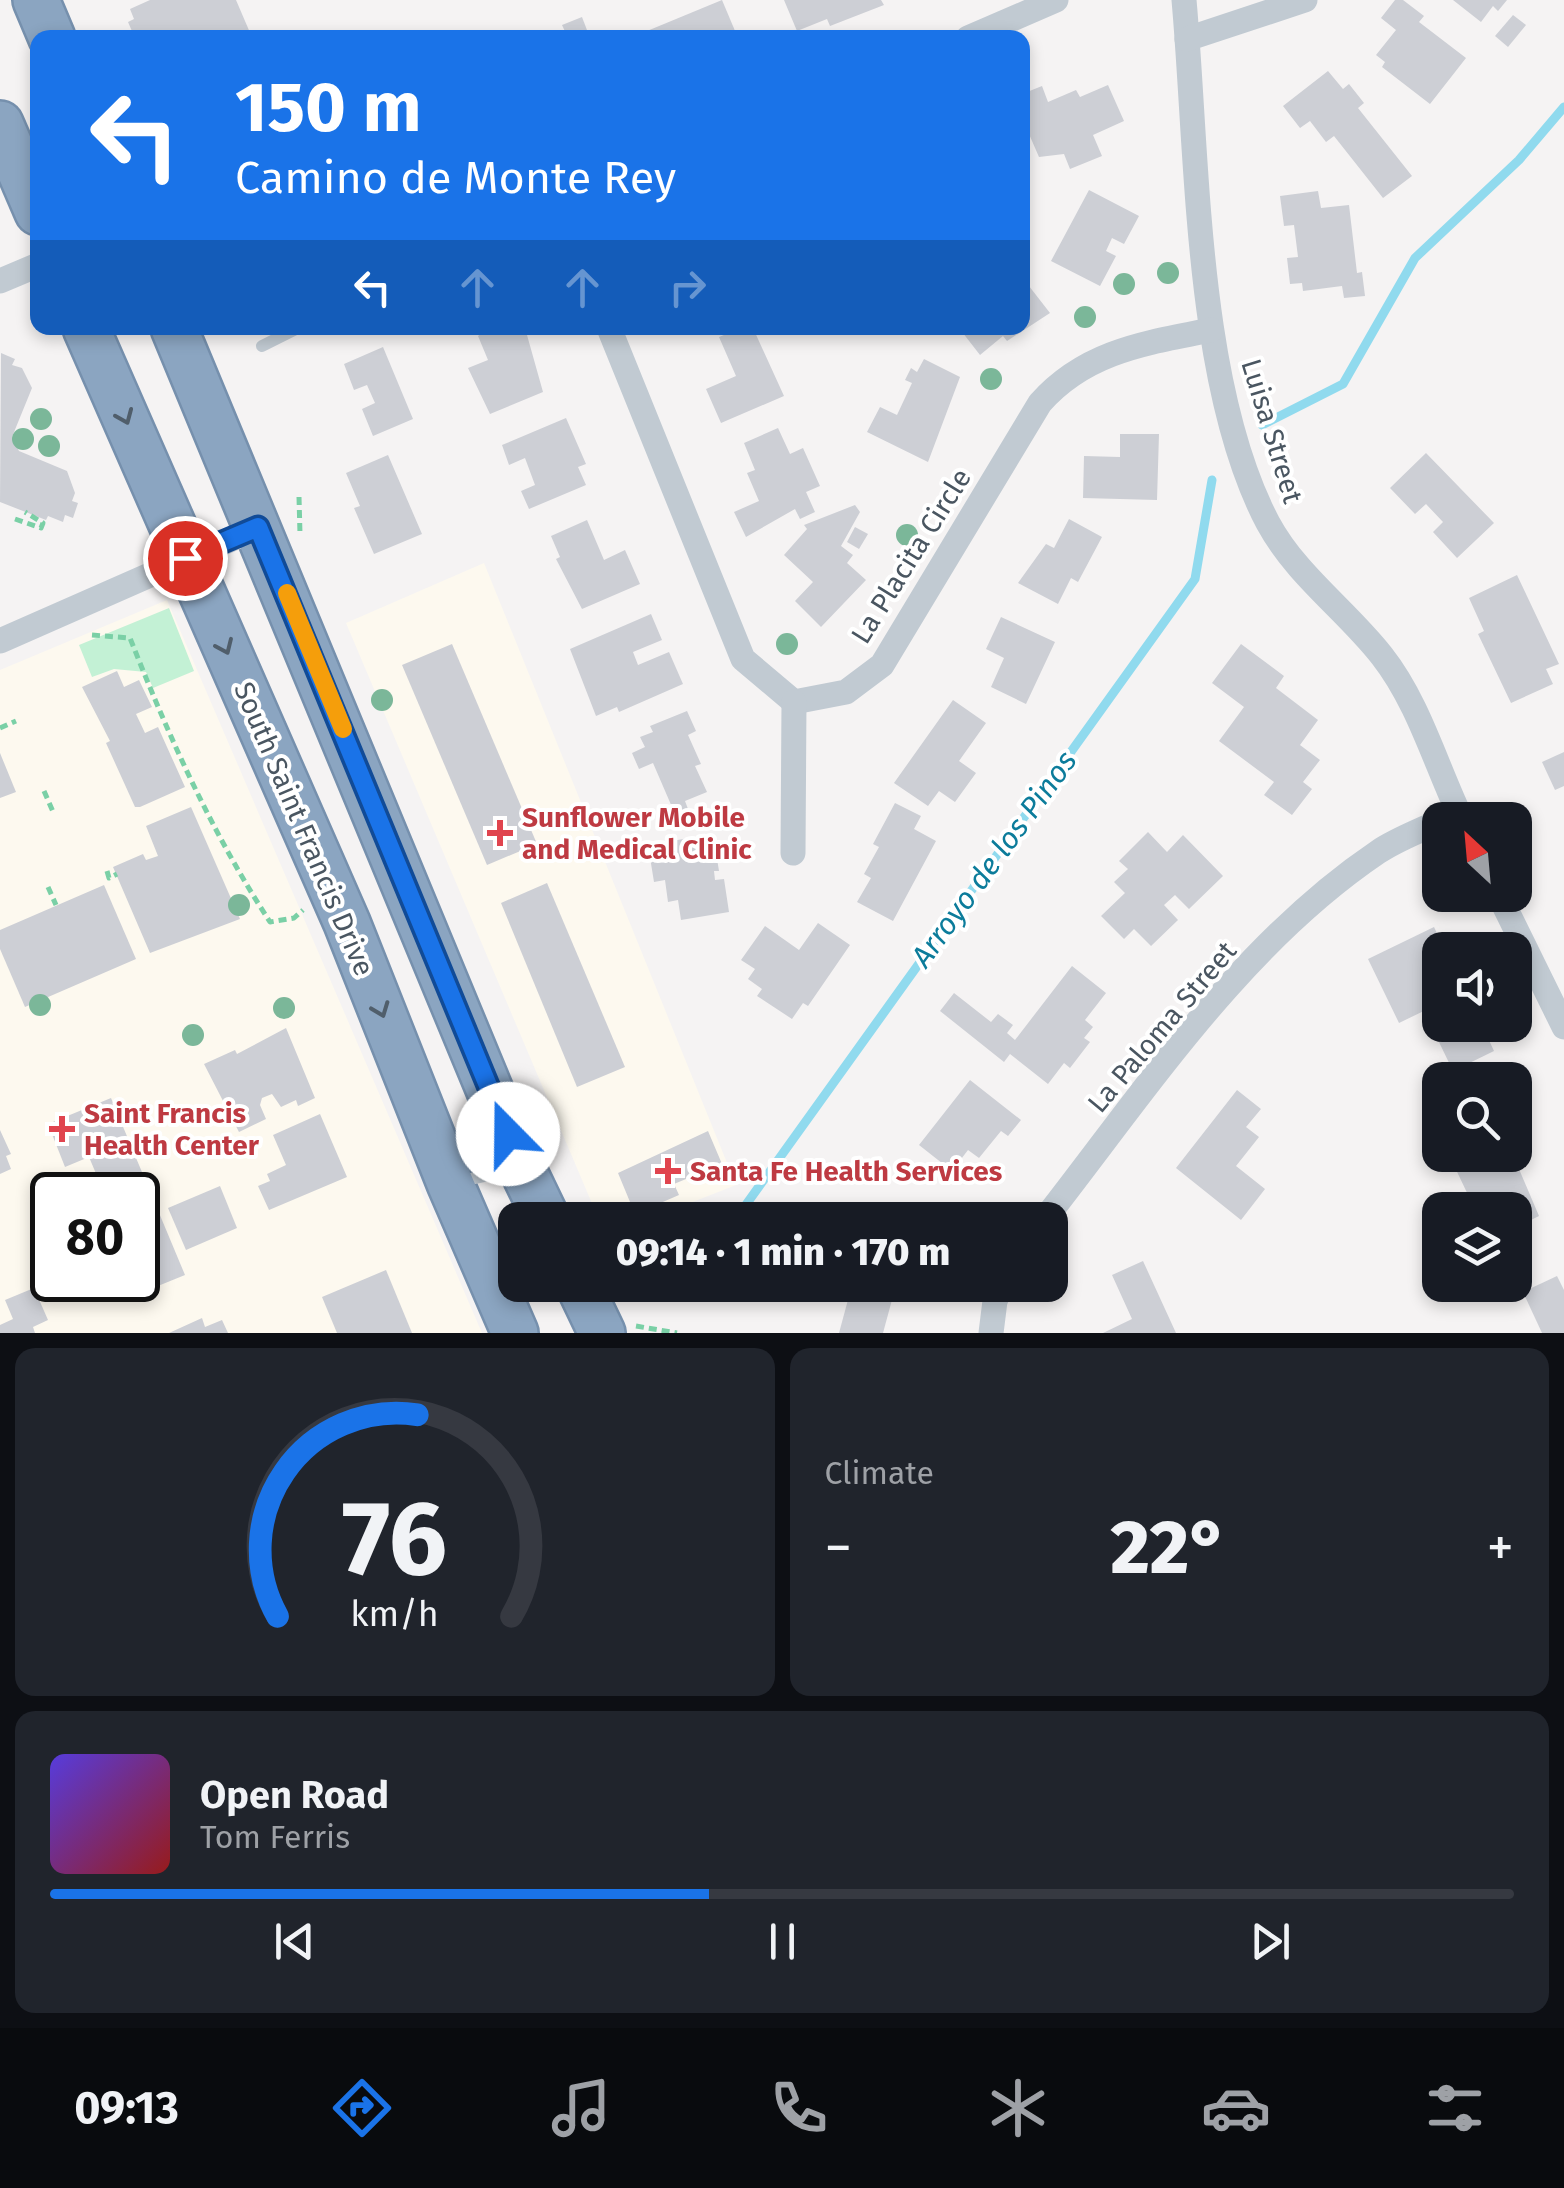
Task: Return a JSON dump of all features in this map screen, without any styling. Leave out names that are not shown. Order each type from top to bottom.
[{"type":"highway","points":[[36,0],[49,30]]},
{"type":"highway","points":[[0,124],[30,193]]},
{"type":"highway","name":"South Saint Francis Drive","points":[[89,335],[348,923],[450,1183],[515,1333]]},
{"type":"highway","points":[[177,335],[538,1202]]},
{"type":"highway","points":[[587,1302],[602,1333]]},
{"type":"street","points":[[987,30],[1056,0]]},
{"type":"street","name":"Luisa Street","points":[[1184,0],[1211,330],[1235,429],[1268,522],[1284,548],[1393,672],[1445,802]]},
{"type":"street","points":[[1187,39],[1305,0]]},
{"type":"street","points":[[0,280],[30,267]]},
{"type":"street","name":"La Placita Circle","points":[[794,702],[846,692],[882,664],[1040,403],[1058,383],[1109,353],[1211,330]]},
{"type":"street","points":[[612,335],[743,658],[794,702],[793,854]]},
{"type":"street","points":[[0,641],[258,527]]},
{"type":"street","name":"La Paloma Street","points":[[1058,1202],[1231,983],[1302,913],[1380,851],[1422,831]]},
{"type":"street","points":[[1507,912],[1564,1027]]},
{"type":"street","points":[[991,1333],[995,1302]]},
{"type":"lane","points":[[262,346],[284,335]]},
{"type":"lane","points":[[450,1183],[522,1168]]},
{"type":"path","points":[[15,518],[41,528],[43,522],[24,512]]},
{"type":"path","points":[[92,636],[130,638],[166,728],[229,860],[270,922],[294,918],[309,904]]},
{"type":"path","points":[[0,728],[16,722]]},
{"type":"path","points":[[44,791],[54,814]]},
{"type":"path","points":[[107,871],[109,878],[116,874]]},
{"type":"path","points":[[48,887],[56,906]]},
{"type":"shaded area","points":[[484,563],[736,1185],[693,1202],[591,1202],[346,623]]},
{"type":"shaded area","points":[[167,600],[482,1333],[0,1333],[0,670]]},
{"type":"green space","points":[[169,608],[194,671],[153,688],[146,672],[114,669],[92,677],[79,645]]},
{"type":"building","points":[[150,0],[236,0],[249,30],[132,30],[128,22],[134,19],[130,9]]},
{"type":"building","points":[[722,0],[735,30],[649,30]]},
{"type":"building","points":[[784,0],[881,0],[884,5],[830,26],[827,19],[797,30]]},
{"type":"building","points":[[1395,0],[1403,0],[1424,16],[1419,22],[1466,58],[1430,104],[1382,67],[1385,62],[1376,55],[1396,30],[1381,18]]},
{"type":"building","points":[[1453,0],[1507,0],[1498,11],[1493,6],[1481,22]]},
{"type":"building","points":[[1513,15],[1526,25],[1508,47],[1495,36]]},
{"type":"building","points":[[582,17],[587,30],[564,30],[562,25]]},
{"type":"building","points":[[1328,71],[1343,89],[1349,84],[1364,103],[1358,108],[1412,176],[1383,198],[1334,136],[1326,142],[1310,121],[1300,128],[1283,106]]},
{"type":"building","points":[[1108,85],[1124,121],[1093,135],[1102,156],[1070,169],[1064,154],[1039,157],[1030,136],[1030,91],[1042,86],[1048,102],[1076,90],[1080,97]]},
{"type":"building","points":[[1089,190],[1139,216],[1124,244],[1112,238],[1106,251],[1116,256],[1100,286],[1051,261]]},
{"type":"building","points":[[1318,191],[1321,208],[1349,205],[1357,273],[1362,272],[1365,296],[1344,298],[1342,286],[1303,291],[1302,283],[1290,284],[1287,258],[1298,257],[1294,225],[1284,226],[1280,196]]},
{"type":"building","points":[[1030,287],[1050,313],[1030,326]]},
{"type":"building","points":[[527,335],[543,392],[490,414],[468,368],[488,360],[478,336]]},
{"type":"building","points":[[756,335],[784,396],[721,423],[706,389],[736,376],[719,337]]},
{"type":"building","points":[[964,335],[1016,335],[1007,341],[1003,336],[980,355]]},
{"type":"building","points":[[383,347],[413,419],[373,436],[362,409],[375,403],[367,385],[354,390],[344,364]]},
{"type":"building","points":[[1,353],[15,359],[12,365],[22,368],[32,388],[12,437],[19,451],[67,471],[75,493],[72,501],[78,503],[73,518],[65,515],[63,522],[48,516],[46,520],[0,502]]},
{"type":"building","points":[[924,359],[960,377],[928,462],[867,432],[880,407],[897,415],[912,383],[905,380],[911,368],[917,372]]},
{"type":"building","points":[[566,418],[586,464],[578,467],[586,485],[529,509],[521,491],[535,485],[525,458],[509,465],[502,445]]},
{"type":"building","points":[[778,428],[790,454],[803,448],[820,486],[806,492],[815,512],[800,519],[795,509],[746,537],[734,512],[759,501],[747,473],[755,470],[744,443]]},
{"type":"building","points":[[1120,434],[1159,434],[1157,500],[1083,498],[1084,456],[1120,457]]},
{"type":"building","points":[[1426,453],[1494,523],[1457,558],[1433,532],[1443,522],[1426,504],[1415,514],[1390,488]]},
{"type":"building","points":[[388,455],[422,534],[374,554],[354,508],[360,506],[346,473]]},
{"type":"building","points":[[855,505],[860,512],[841,546],[853,555],[847,563],[866,580],[821,627],[795,601],[813,582],[784,555],[807,529],[804,525]]},
{"type":"building","points":[[1069,519],[1102,537],[1078,582],[1071,578],[1058,604],[1018,583],[1046,544],[1054,548]]},
{"type":"building","points":[[587,520],[604,560],[625,550],[640,584],[582,609],[556,559],[560,557],[551,536]]},
{"type":"building","points":[[855,527],[868,534],[859,549],[847,542]]},
{"type":"building","points":[[1517,575],[1559,664],[1546,669],[1553,684],[1511,703],[1478,634],[1484,631],[1469,598]]},
{"type":"building","points":[[651,614],[662,640],[633,652],[638,665],[669,652],[683,684],[619,712],[617,707],[596,716],[570,649]]},
{"type":"building","points":[[1001,617],[1055,642],[1026,704],[991,687],[1004,658],[986,649]]},
{"type":"building","points":[[452,644],[537,844],[487,865],[402,665]]},
{"type":"building","points":[[1241,644],[1284,676],[1276,688],[1318,720],[1300,745],[1320,760],[1303,782],[1312,789],[1292,815],[1264,795],[1274,782],[1219,741],[1244,707],[1212,683]]},
{"type":"building","points":[[117,671],[124,687],[139,680],[152,707],[136,714],[145,733],[158,727],[185,787],[140,807],[135,807],[106,743],[110,741],[82,687]]},
{"type":"building","points":[[953,700],[986,723],[959,761],[976,773],[955,802],[939,791],[928,806],[894,783]]},
{"type":"building","points":[[687,711],[696,731],[688,735],[701,764],[695,766],[707,792],[685,801],[688,809],[675,814],[653,763],[639,769],[632,753],[645,747],[640,737],[653,732],[650,726]]},
{"type":"building","points":[[1564,752],[1564,786],[1555,790],[1542,762]]},
{"type":"building","points":[[0,753],[16,792],[0,798]]},
{"type":"building","points":[[895,803],[921,816],[914,829],[936,841],[893,921],[857,902],[871,878],[864,874],[879,847],[873,844]]},
{"type":"building","points":[[191,807],[240,919],[150,953],[113,867],[143,854],[146,860],[158,856],[146,826]]},
{"type":"building","points":[[1148,832],[1167,852],[1183,835],[1223,876],[1189,909],[1175,895],[1164,905],[1178,920],[1151,946],[1134,929],[1124,939],[1101,916],[1125,893],[1114,882],[1128,869],[1119,861]]},
{"type":"building","points":[[713,834],[719,871],[714,871],[715,880],[724,879],[729,912],[681,920],[678,900],[668,902],[665,880],[654,882],[648,845]]},
{"type":"building","points":[[547,883],[625,1067],[577,1087],[501,903]]},
{"type":"building","points":[[104,885],[136,959],[25,1007],[0,949],[0,930]]},
{"type":"building","points":[[818,923],[850,945],[808,1006],[803,1003],[792,1019],[757,996],[762,989],[748,979],[755,969],[741,960],[765,926],[799,950]]},
{"type":"building","points":[[1422,933],[1422,1012],[1399,1023],[1368,959]]},
{"type":"building","points":[[1072,966],[1106,993],[1085,1020],[1093,1027],[1084,1038],[1090,1042],[1070,1068],[1064,1063],[1048,1084],[1010,1054],[1004,1062],[940,1011],[954,993],[991,1022],[998,1014],[1013,1025],[1007,1033],[1015,1040]]},
{"type":"building","points":[[286,1028],[315,1098],[298,1106],[296,1100],[281,1107],[272,1094],[262,1098],[260,1105],[266,1119],[239,1132],[204,1064],[235,1050],[237,1054]]},
{"type":"building","points":[[1439,1042],[1490,1042],[1494,1051],[1471,1062],[1449,1062]]},
{"type":"building","points":[[970,1080],[1021,1120],[1008,1136],[1001,1131],[979,1158],[968,1150],[952,1171],[919,1145]]},
{"type":"building","points":[[1237,1090],[1261,1109],[1246,1127],[1259,1137],[1236,1166],[1265,1189],[1241,1220],[1176,1168]]},
{"type":"building","points":[[111,1098],[142,1172],[95,1172],[89,1157],[65,1167],[48,1124]]},
{"type":"building","points":[[320,1114],[347,1177],[269,1210],[258,1186],[270,1181],[267,1174],[286,1165],[273,1135]]},
{"type":"building","points":[[0,1130],[11,1154],[6,1156],[11,1169],[0,1174]]},
{"type":"building","points":[[708,1131],[722,1164],[674,1184],[679,1195],[663,1202],[630,1202],[618,1173]]},
{"type":"building","points":[[1457,1172],[1520,1172],[1529,1192],[1467,1192]]},
{"type":"building","points":[[220,1186],[237,1228],[186,1250],[168,1208]]},
{"type":"building","points":[[1532,1200],[1539,1216],[1532,1220]]},
{"type":"building","points":[[160,1215],[185,1275],[160,1285]]},
{"type":"building","points":[[1143,1261],[1176,1333],[1103,1333],[1132,1319],[1112,1275]]},
{"type":"building","points":[[386,1270],[412,1333],[337,1333],[322,1297]]},
{"type":"building","points":[[1557,1276],[1564,1290],[1564,1333],[1542,1333],[1528,1302],[1532,1302],[1532,1288]]},
{"type":"building","points":[[30,1290],[30,1302],[40,1302],[48,1320],[33,1327],[35,1333],[0,1333],[0,1325],[13,1319],[5,1300]]},
{"type":"building","points":[[847,1302],[891,1302],[883,1333],[839,1333]]},
{"type":"building","points":[[202,1318],[205,1327],[222,1320],[228,1333],[169,1333]]},
{"type":"waterway","name":"Arroyo de los Pinos","points":[[1262,425],[1343,384],[1415,258],[1519,160],[1564,107]]},
{"type":"waterway","name":"Arroyo de los Pinos","points":[[748,1202],[1195,579],[1212,480]]},
{"type":"slow traffic","points":[[287,593],[343,729]]},
{"type":"place","name":"Sunflower Mobile and Medical Clinic","points":[[500,833]]},
{"type":"place","name":"Saint Francis Health Center","points":[[62,1129]]},
{"type":"place","name":"Santa Fe Health Services","points":[[668,1171]]},
{"type":"route","points":[[185,558],[258,527],[508,1134]]}]
